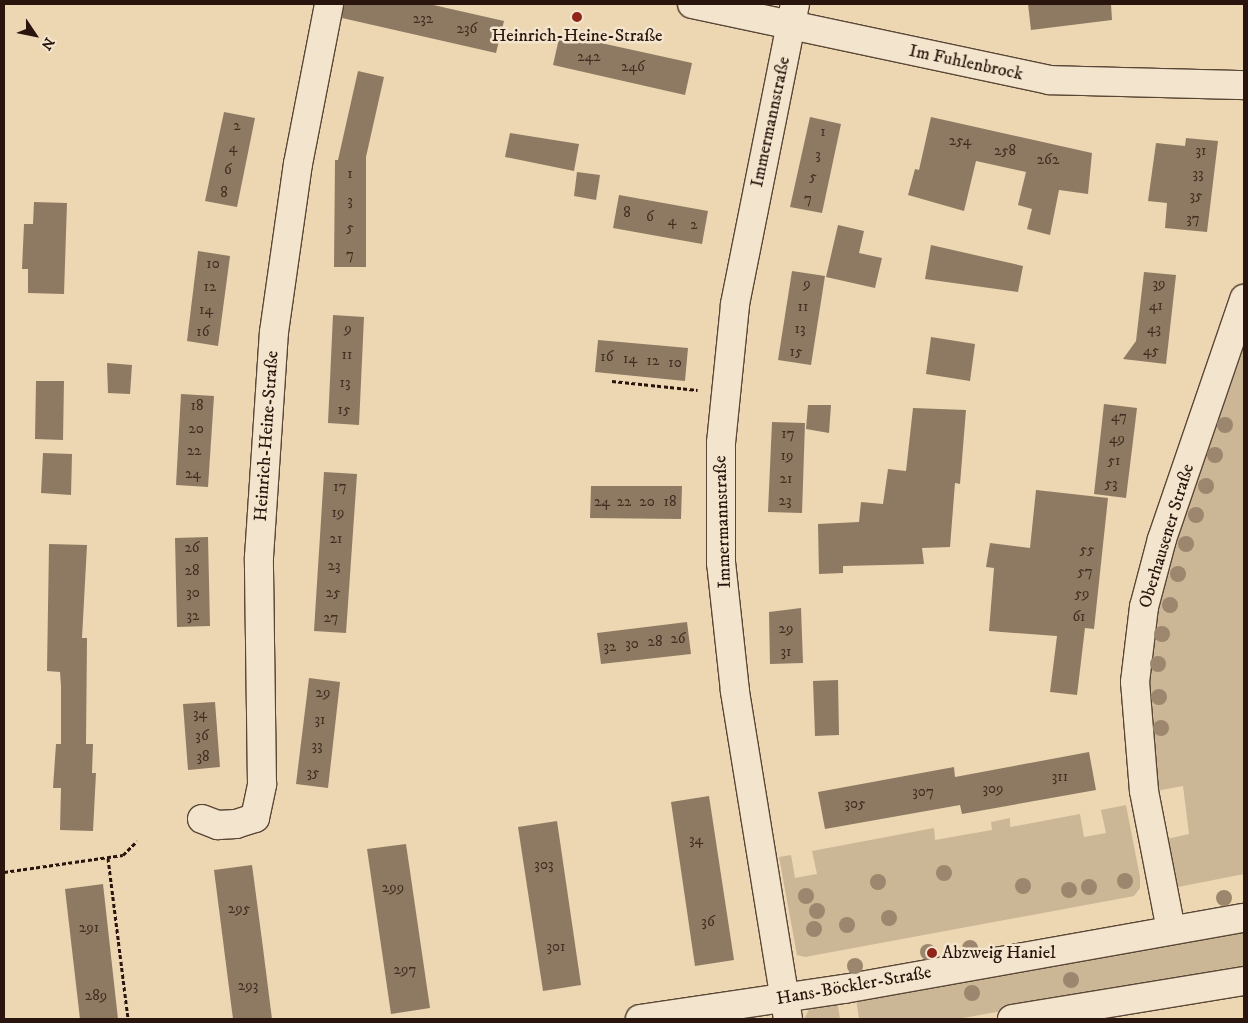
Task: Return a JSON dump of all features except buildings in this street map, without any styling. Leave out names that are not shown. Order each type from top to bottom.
[{"type":"street","name":"Heinrich-Heine-Straße","points":[[202,819],[218,825],[236,824],[255,818],[262,784],[259,557],[274,332],[298,164],[329,4]]},
{"type":"street","name":"Im Fuhlenbrock","points":[[692,4],[792,15],[1049,80],[1244,85]]},
{"type":"street","name":"Immermannstraße","points":[[786,1009],[735,691],[721,563],[723,393],[751,214],[792,15]]},
{"type":"street","name":"Oberhausener Straße","points":[[1171,930],[1144,791],[1136,682],[1143,616],[1162,539],[1244,298]]},
{"type":"street","name":"Hans-Böckler-Straße","points":[[640,1019],[786,1009],[1171,930],[1244,918]]},
{"type":"street","points":[[1012,1019],[1244,981]]},
{"type":"path","points":[[612,382],[723,393]]},
{"type":"path","points":[[4,872],[124,855],[137,841]]},
{"type":"path","points":[[108,858],[128,1019]]},
{"type":"shaded area","points":[[1244,332],[1244,874],[1178,887],[1167,839],[1189,834],[1183,786],[1156,791],[1148,696],[1152,627],[1172,544]]},
{"type":"shaded area","points":[[1126,805],[1140,877],[1140,888],[1134,896],[805,957],[797,955],[779,857],[791,855],[795,878],[817,874],[812,851],[934,828],[935,840],[992,830],[991,822],[1010,818],[1010,827],[1080,814],[1084,837],[1106,833],[1101,810]]},
{"type":"shaded area","points":[[1244,930],[1244,968],[957,1019],[859,1019],[856,999]]},
{"type":"shaded area","points":[[837,1001],[840,1019],[804,1019],[810,1008]]},
{"type":"place","name":"Heinrich-Heine-Straße","points":[[577,17]]},
{"type":"place","name":"Abzweig Haniel","points":[[932,953]]}]
